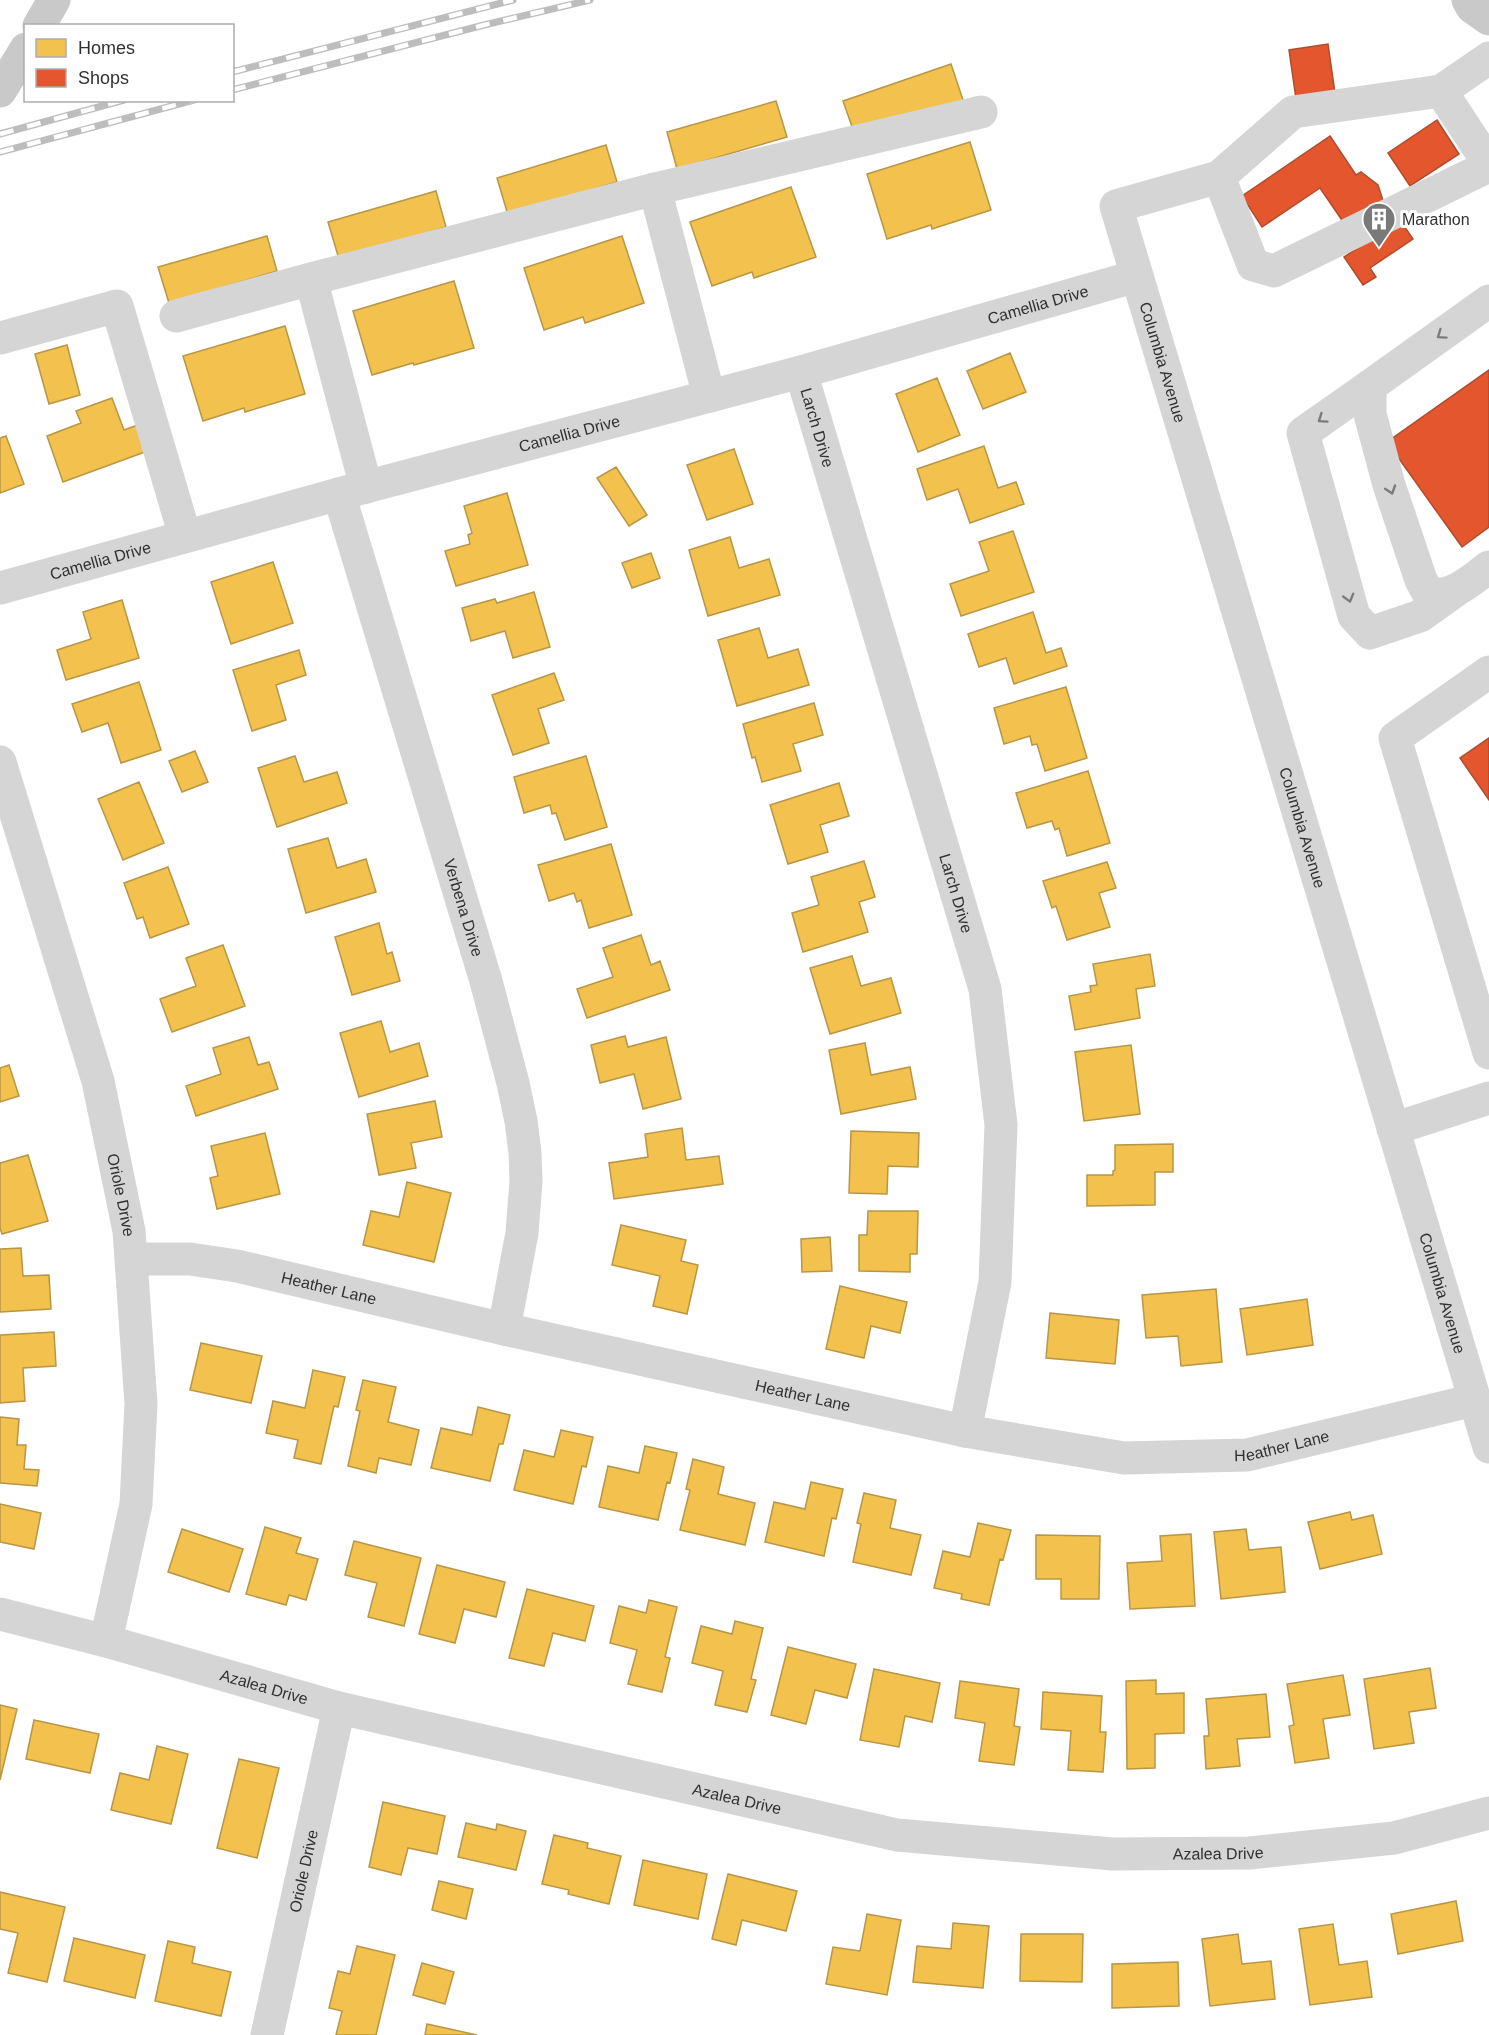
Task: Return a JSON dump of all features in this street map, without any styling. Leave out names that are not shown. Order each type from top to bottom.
[{"type":"main road","points":[[40,24],[54,0]]},
{"type":"main road","points":[[1467,0],[1472,7],[1489,19]]},
{"type":"main road","points":[[0,92],[24,51]]},
{"type":"street","points":[[1441,90],[1489,165],[1274,271],[1253,265],[1219,177],[1293,112],[1441,90],[1489,58]]},
{"type":"street","points":[[177,316],[655,189],[981,112]]},
{"type":"street","name":"Columbia Avenue","points":[[1219,177],[1116,206],[1489,1447]]},
{"type":"street","points":[[655,189],[709,396]]},
{"type":"street","name":"Camellia Drive","points":[[0,588],[352,490],[801,372],[1137,276]]},
{"type":"street","name":"Verbena Drive","points":[[310,279],[352,490],[486,981],[521,1121],[526,1162],[522,1233],[504,1329]]},
{"type":"street","points":[[1489,301],[1303,433],[1354,616],[1370,633],[1420,616],[1489,567]]},
{"type":"street","points":[[0,338],[117,306],[185,536]]},
{"type":"street","name":"Larch Drive","points":[[801,372],[985,989],[1000,1125],[995,1282],[965,1431]]},
{"type":"street","points":[[1370,386],[1370,414],[1389,485],[1421,580],[1428,593],[1439,596],[1455,591]]},
{"type":"street","points":[[1487,1035],[1395,738],[1489,672]]},
{"type":"street","name":"Oriole Drive","points":[[0,762],[98,1081],[129,1232],[141,1404],[136,1503],[106,1641]]},
{"type":"street","points":[[1394,1129],[1489,1098]]},
{"type":"street","name":"Heather Lane","points":[[132,1259],[190,1259],[212,1262],[965,1431],[1125,1458],[1247,1455],[1474,1400]]},
{"type":"street","name":"Azalea Drive","points":[[0,1614],[106,1641],[339,1708],[897,1835],[1113,1854],[1250,1853],[1394,1838],[1489,1813]]},
{"type":"street","name":"Oriole Drive","points":[[267,2035],[339,1708]]},
{"type":"building: Homes","points":[[951,64],[963,100],[856,138],[843,101]]},
{"type":"building: Homes","points":[[776,101],[787,137],[677,169],[667,132]]},
{"type":"building: Homes","points":[[970,142],[991,210],[932,229],[931,225],[887,239],[867,174]]},
{"type":"building: Homes","points":[[606,145],[617,182],[508,215],[497,178]]},
{"type":"building: Homes","points":[[791,187],[816,257],[754,278],[752,272],[712,286],[690,222]]},
{"type":"building: Homes","points":[[436,191],[446,227],[339,259],[328,222]]},
{"type":"building: Homes","points":[[267,236],[277,271],[169,303],[158,267]]},
{"type":"building: Homes","points":[[622,236],[644,303],[585,323],[583,317],[544,330],[524,268]]},
{"type":"building: Homes","points":[[454,281],[474,348],[372,375],[353,311]]},
{"type":"building: Homes","points":[[285,326],[305,394],[245,412],[244,408],[203,421],[183,356]]},
{"type":"building: Homes","points":[[67,345],[80,395],[49,404],[35,354]]},
{"type":"building: Homes","points":[[1010,353],[1026,392],[983,409],[967,371]]},
{"type":"building: Homes","points":[[937,378],[960,435],[918,452],[896,394]]},
{"type":"building: Homes","points":[[112,398],[124,430],[143,423],[153,449],[63,482],[47,436],[81,423],[76,411]]},
{"type":"building: Homes","points":[[6,436],[24,484],[0,493],[0,438]]},
{"type":"building: Homes","points":[[984,446],[998,488],[1016,482],[1024,504],[970,523],[958,489],[927,500],[917,469]]},
{"type":"building: Homes","points":[[734,449],[753,504],[707,520],[687,465]]},
{"type":"building: Homes","points":[[616,467],[647,515],[629,526],[597,478]]},
{"type":"building: Homes","points":[[507,493],[528,565],[456,586],[445,551],[470,544],[468,535],[472,533],[464,506]]},
{"type":"building: Homes","points":[[1013,531],[1034,592],[961,616],[950,584],[989,571],[979,542]]},
{"type":"building: Homes","points":[[730,537],[739,568],[769,559],[780,595],[708,616],[689,550]]},
{"type":"building: Homes","points":[[651,553],[660,578],[632,588],[622,563]]},
{"type":"building: Homes","points":[[273,562],[293,623],[231,644],[211,582]]},
{"type":"building: Homes","points":[[534,592],[550,647],[513,658],[505,631],[471,641],[462,608],[495,599],[497,603]]},
{"type":"building: Homes","points":[[122,600],[139,658],[66,680],[57,650],[91,639],[83,612]]},
{"type":"building: Homes","points":[[1033,612],[1046,653],[1061,648],[1067,666],[1014,684],[1006,658],[979,667],[968,634]]},
{"type":"building: Homes","points":[[759,628],[768,658],[798,649],[809,685],[737,706],[718,640]]},
{"type":"building: Homes","points":[[299,650],[306,675],[276,685],[286,720],[252,731],[233,670]]},
{"type":"building: Homes","points":[[554,673],[564,700],[538,709],[549,743],[513,755],[492,695]]},
{"type":"building: Homes","points":[[139,682],[161,750],[121,763],[108,723],[82,732],[72,704]]},
{"type":"building: Homes","points":[[1066,687],[1087,758],[1045,771],[1037,744],[1032,745],[1030,736],[1004,744],[994,708]]},
{"type":"building: Homes","points":[[814,703],[823,735],[793,744],[801,771],[762,782],[755,757],[752,758],[743,724]]},
{"type":"building: Homes","points":[[195,751],[208,782],[182,792],[169,761]]},
{"type":"building: Homes","points":[[295,756],[304,782],[337,772],[347,803],[277,827],[258,768]]},
{"type":"building: Homes","points":[[586,756],[607,827],[565,840],[556,813],[552,814],[550,805],[524,813],[514,777]]},
{"type":"building: Homes","points":[[1088,771],[1110,843],[1067,856],[1059,828],[1055,830],[1052,821],[1027,828],[1016,793]]},
{"type":"building: Homes","points":[[139,782],[164,843],[123,860],[98,799]]},
{"type":"building: Homes","points":[[839,783],[849,816],[820,825],[828,852],[788,864],[770,805]]},
{"type":"building: Homes","points":[[328,838],[337,868],[366,859],[376,892],[306,913],[288,849]]},
{"type":"building: Homes","points":[[611,844],[632,915],[589,928],[581,900],[577,902],[574,893],[549,901],[538,865]]},
{"type":"building: Homes","points":[[864,861],[875,897],[859,902],[868,932],[803,952],[792,913],[819,905],[811,877]]},
{"type":"building: Homes","points":[[1107,862],[1116,888],[1099,893],[1110,927],[1067,940],[1056,906],[1052,908],[1043,881]]},
{"type":"building: Homes","points":[[168,867],[189,924],[150,938],[143,917],[137,919],[124,883]]},
{"type":"building: Homes","points":[[379,923],[387,954],[392,952],[400,981],[352,995],[335,937]]},
{"type":"building: Homes","points":[[641,935],[651,965],[660,961],[670,990],[587,1018],[577,989],[613,977],[603,948]]},
{"type":"building: Homes","points":[[223,945],[245,1006],[172,1032],[160,999],[196,986],[186,958]]},
{"type":"building: Homes","points":[[1150,954],[1155,986],[1136,989],[1140,1018],[1075,1030],[1069,996],[1091,992],[1090,986],[1097,985],[1093,964]]},
{"type":"building: Homes","points":[[852,956],[861,986],[891,978],[901,1013],[830,1034],[810,968]]},
{"type":"building: Homes","points":[[381,1021],[390,1052],[419,1043],[428,1076],[359,1097],[340,1033]]},
{"type":"building: Homes","points":[[625,1036],[628,1047],[666,1037],[681,1099],[643,1109],[634,1074],[600,1083],[591,1045]]},
{"type":"building: Homes","points":[[249,1037],[258,1065],[269,1062],[278,1089],[196,1116],[186,1086],[221,1074],[213,1048]]},
{"type":"building: Homes","points":[[865,1043],[871,1075],[910,1067],[916,1099],[841,1114],[829,1050]]},
{"type":"building: Homes","points":[[1131,1045],[1140,1114],[1084,1121],[1075,1052]]},
{"type":"building: Homes","points":[[9,1065],[19,1096],[0,1102],[0,1068]]},
{"type":"building: Homes","points":[[435,1101],[442,1137],[411,1143],[416,1168],[379,1175],[367,1114]]},
{"type":"building: Homes","points":[[682,1128],[686,1160],[719,1156],[723,1184],[614,1199],[609,1163],[648,1157],[645,1134]]},
{"type":"building: Homes","points":[[851,1131],[919,1133],[918,1167],[888,1166],[887,1194],[849,1193]]},
{"type":"building: Homes","points":[[265,1133],[280,1194],[217,1209],[210,1178],[218,1176],[211,1146]]},
{"type":"building: Homes","points":[[1173,1144],[1173,1172],[1155,1172],[1155,1205],[1087,1206],[1087,1175],[1113,1175],[1115,1145]]},
{"type":"building: Homes","points":[[28,1155],[48,1221],[2,1234],[0,1228],[0,1163]]},
{"type":"building: Homes","points":[[407,1182],[451,1193],[434,1262],[363,1245],[371,1211],[399,1217]]},
{"type":"building: Homes","points":[[868,1211],[918,1211],[917,1254],[910,1254],[910,1272],[859,1271],[859,1235],[867,1235]]},
{"type":"building: Homes","points":[[621,1225],[686,1240],[681,1261],[698,1265],[687,1314],[653,1306],[660,1276],[612,1265]]},
{"type":"building: Homes","points":[[830,1237],[832,1271],[802,1272],[801,1239]]},
{"type":"building: Homes","points":[[21,1248],[23,1276],[49,1275],[51,1309],[0,1312],[0,1249]]},
{"type":"building: Homes","points":[[840,1286],[907,1302],[900,1333],[871,1326],[864,1358],[826,1349]]},
{"type":"building: Homes","points":[[1216,1289],[1222,1362],[1181,1366],[1178,1336],[1146,1338],[1142,1295]]},
{"type":"building: Homes","points":[[1307,1299],[1313,1345],[1247,1355],[1240,1309]]},
{"type":"building: Homes","points":[[1050,1313],[1119,1320],[1115,1364],[1046,1358]]},
{"type":"building: Homes","points":[[54,1332],[56,1366],[23,1368],[25,1401],[0,1403],[0,1335]]},
{"type":"building: Homes","points":[[201,1343],[262,1356],[251,1403],[190,1390]]},
{"type":"building: Homes","points":[[313,1370],[345,1377],[338,1407],[334,1406],[321,1464],[294,1458],[298,1440],[266,1433],[273,1401],[305,1408]]},
{"type":"building: Homes","points":[[363,1380],[396,1387],[388,1422],[419,1430],[411,1465],[379,1458],[376,1473],[348,1466],[360,1411],[356,1410]]},
{"type":"building: Homes","points":[[478,1407],[510,1415],[503,1444],[499,1444],[490,1481],[431,1468],[441,1428],[472,1435]]},
{"type":"building: Homes","points":[[0,1417],[19,1419],[17,1445],[26,1445],[24,1469],[39,1470],[37,1486],[0,1483]]},
{"type":"building: Homes","points":[[561,1430],[593,1437],[586,1467],[582,1466],[573,1504],[514,1490],[524,1450],[554,1457]]},
{"type":"building: Homes","points":[[645,1446],[677,1453],[658,1520],[599,1507],[608,1466],[639,1473]]},
{"type":"building: Homes","points":[[693,1459],[724,1467],[718,1494],[755,1503],[745,1545],[680,1530],[690,1490],[686,1489]]},
{"type":"building: Homes","points":[[811,1482],[843,1489],[836,1519],[832,1518],[824,1556],[765,1542],[774,1502],[805,1509]]},
{"type":"building: Homes","points":[[864,1493],[896,1500],[890,1528],[921,1535],[911,1575],[853,1562],[861,1524],[857,1523]]},
{"type":"building: Homes","points":[[0,1504],[41,1513],[34,1549],[0,1542]]},
{"type":"building: Homes","points":[[1350,1512],[1352,1520],[1373,1515],[1382,1554],[1320,1569],[1308,1522]]},
{"type":"building: Homes","points":[[978,1523],[1011,1530],[1003,1560],[1000,1559],[989,1605],[961,1599],[962,1594],[934,1588],[943,1551],[970,1557]]},
{"type":"building: Homes","points":[[265,1527],[301,1538],[296,1553],[318,1559],[306,1600],[289,1595],[286,1605],[246,1594]]},
{"type":"building: Homes","points":[[182,1529],[243,1549],[229,1592],[168,1572]]},
{"type":"building: Homes","points":[[1246,1529],[1249,1550],[1281,1547],[1285,1592],[1221,1599],[1214,1532]]},
{"type":"building: Homes","points":[[1191,1534],[1195,1606],[1130,1609],[1127,1563],[1162,1561],[1160,1536]]},
{"type":"building: Homes","points":[[1036,1535],[1100,1536],[1099,1599],[1061,1599],[1061,1579],[1036,1579]]},
{"type":"building: Homes","points":[[354,1541],[421,1558],[404,1626],[368,1617],[377,1583],[345,1575]]},
{"type":"building: Homes","points":[[437,1565],[505,1582],[496,1617],[464,1609],[455,1643],[419,1634]]},
{"type":"building: Homes","points":[[527,1589],[594,1606],[585,1641],[553,1633],[544,1666],[509,1658]]},
{"type":"building: Homes","points":[[649,1600],[677,1607],[665,1657],[670,1658],[662,1692],[628,1684],[637,1650],[610,1643],[619,1606],[646,1613]]},
{"type":"building: Homes","points":[[735,1621],[763,1628],[751,1679],[756,1680],[747,1712],[715,1705],[723,1671],[692,1663],[701,1626],[732,1634]]},
{"type":"building: Homes","points":[[788,1647],[856,1664],[847,1698],[815,1690],[806,1724],[771,1715]]},
{"type":"building: Homes","points":[[1430,1668],[1436,1708],[1409,1712],[1414,1743],[1374,1749],[1364,1679]]},
{"type":"building: Homes","points":[[874,1669],[940,1683],[932,1722],[905,1716],[899,1747],[860,1740]]},
{"type":"building: Homes","points":[[1343,1675],[1350,1715],[1323,1719],[1329,1758],[1295,1763],[1289,1726],[1294,1725],[1287,1684]]},
{"type":"building: Homes","points":[[1156,1680],[1156,1694],[1184,1693],[1184,1733],[1155,1734],[1155,1768],[1127,1769],[1126,1681]]},
{"type":"building: Homes","points":[[960,1681],[1019,1689],[1014,1726],[1020,1727],[1014,1765],[979,1761],[985,1723],[955,1718]]},
{"type":"building: Homes","points":[[1043,1692],[1102,1696],[1100,1732],[1106,1732],[1103,1772],[1068,1770],[1071,1731],[1041,1729]]},
{"type":"building: Homes","points":[[1266,1694],[1270,1737],[1237,1739],[1240,1766],[1206,1769],[1204,1736],[1209,1736],[1206,1699]]},
{"type":"building: Homes","points":[[0,1705],[17,1709],[0,1780]]},
{"type":"building: Homes","points":[[34,1720],[99,1734],[90,1773],[26,1759]]},
{"type":"building: Homes","points":[[157,1746],[188,1754],[171,1824],[111,1810],[120,1773],[149,1780]]},
{"type":"building: Homes","points":[[239,1759],[279,1768],[257,1858],[217,1848]]},
{"type":"building: Homes","points":[[383,1802],[445,1816],[437,1854],[408,1848],[401,1875],[369,1867]]},
{"type":"building: Homes","points":[[466,1823],[496,1830],[497,1824],[526,1831],[516,1870],[458,1857]]},
{"type":"building: Homes","points":[[554,1835],[588,1843],[587,1848],[621,1856],[609,1904],[568,1894],[569,1890],[542,1884]]},
{"type":"building: Homes","points":[[643,1860],[707,1874],[698,1919],[634,1905]]},
{"type":"building: Homes","points":[[728,1874],[797,1891],[786,1931],[742,1920],[736,1945],[712,1939]]},
{"type":"building: Homes","points":[[439,1881],[473,1889],[466,1919],[432,1910]]},
{"type":"building: Homes","points":[[0,1892],[65,1907],[47,1982],[8,1973],[18,1933],[0,1929]]},
{"type":"building: Homes","points":[[1456,1901],[1463,1941],[1398,1954],[1391,1914]]},
{"type":"building: Homes","points":[[867,1914],[901,1920],[887,1995],[826,1984],[833,1947],[860,1951]]},
{"type":"building: Homes","points":[[953,1923],[989,1926],[983,1988],[913,1982],[917,1946],[951,1949]]},
{"type":"building: Homes","points":[[1333,1924],[1339,1965],[1367,1961],[1372,1997],[1310,2005],[1299,1929]]},
{"type":"building: Homes","points":[[1021,1934],[1083,1934],[1082,1982],[1020,1981]]},
{"type":"building: Homes","points":[[1238,1934],[1242,1964],[1271,1961],[1275,1999],[1210,2006],[1202,1939]]},
{"type":"building: Homes","points":[[74,1938],[145,1955],[135,1998],[64,1981]]},
{"type":"building: Homes","points":[[168,1941],[195,1947],[192,1963],[231,1972],[221,2016],[155,2001]]},
{"type":"building: Homes","points":[[357,1946],[395,1955],[376,2035],[336,2035],[342,2011],[329,2008],[338,1971],[350,1974]]},
{"type":"building: Homes","points":[[1178,1962],[1179,2006],[1112,2008],[1112,1964]]},
{"type":"building: Homes","points":[[422,1963],[454,1972],[445,2004],[413,1995]]},
{"type":"building: Homes","points":[[427,2024],[477,2035],[425,2035]]},
{"type":"building: Shops","points":[[1328,44],[1336,100],[1297,106],[1289,50]]},
{"type":"building: Shops","points":[[1437,120],[1459,154],[1410,186],[1388,153]]},
{"type":"building: Shops","name":"Marathon","points":[[1330,136],[1356,175],[1361,172],[1378,185],[1386,210],[1348,229],[1320,188],[1262,227],[1242,196]]},
{"type":"building: Shops","name":"Marathon","points":[[1400,220],[1413,239],[1370,268],[1376,277],[1363,285],[1344,257]]},
{"type":"building: Shops","points":[[1489,370],[1489,527],[1462,547],[1387,442]]},
{"type":"building: Shops","points":[[1489,738],[1489,800],[1460,758]]},
{"type":"railway","points":[[234,71],[513,0]]},
{"type":"railway","points":[[234,89],[590,0]]},
{"type":"railway","points":[[0,134],[117,102]]},
{"type":"railway","points":[[0,152],[187,102]]},
{"type":"place","name":"Marathon","points":[[1379,248]]}]
